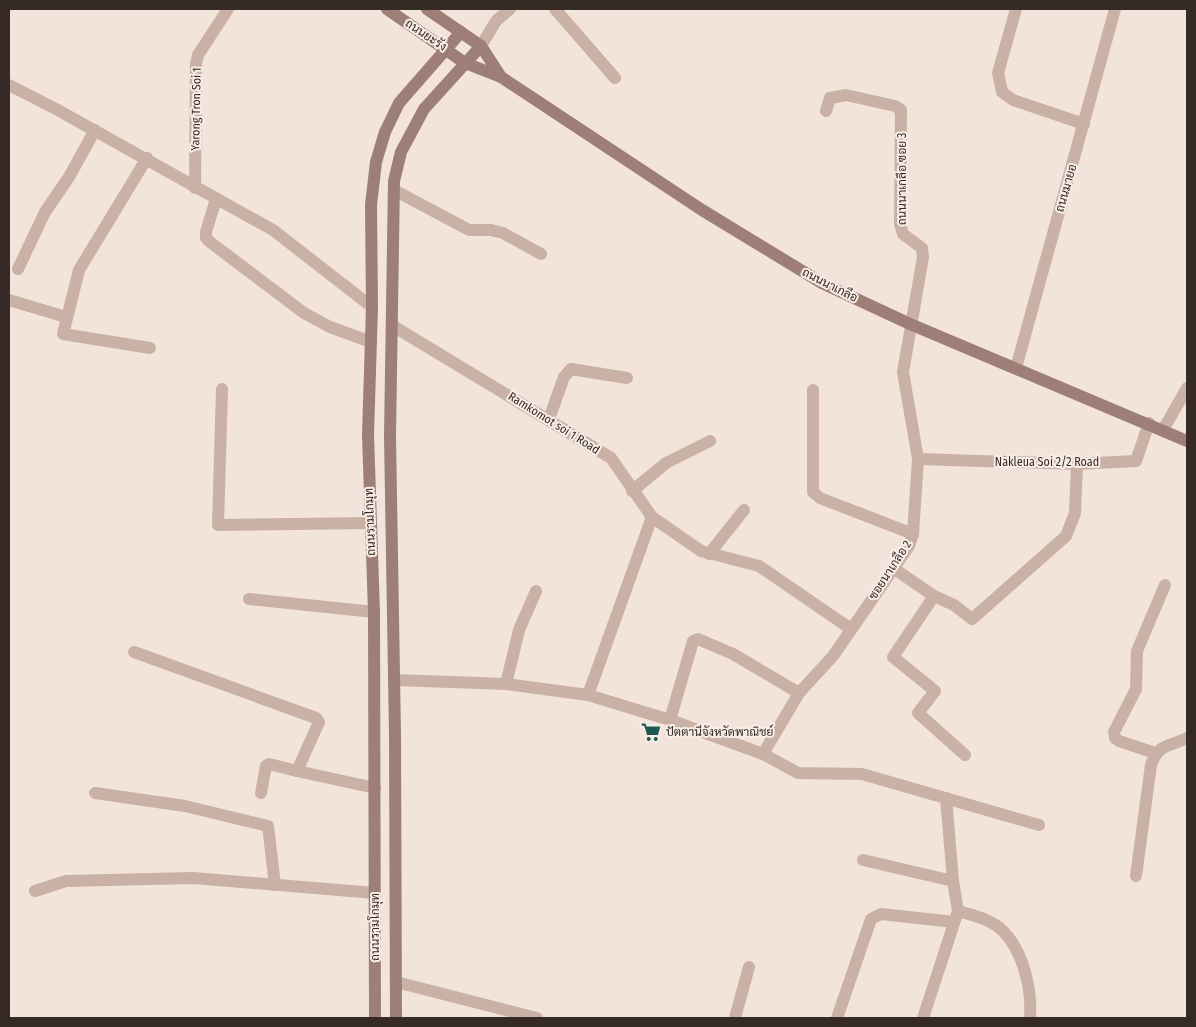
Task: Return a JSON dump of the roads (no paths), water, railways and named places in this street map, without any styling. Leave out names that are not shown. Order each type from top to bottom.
[{"type":"main road","name":"ถนนยะรัง","points":[[387,9],[466,63]]},
{"type":"main road","name":"ถนนยะรัง","points":[[427,9],[481,46]]},
{"type":"main road","name":"ถนนรามโกมุท","points":[[375,1018],[374,612],[368,435],[372,307],[371,205],[376,162],[385,132],[400,102],[461,32]]},
{"type":"main road","name":"ถนนรามโกมุท","points":[[396,1018],[390,436],[394,190],[401,152],[424,108],[481,46]]},
{"type":"main road","name":"ถนนนาเกลือ","points":[[481,46],[501,77]]},
{"type":"main road","name":"ถนนนาเกลือ","points":[[466,63],[501,77],[702,210],[810,275],[910,324],[1149,423],[1187,441]]},
{"type":"street","name":"Yarong Tron Soi 1","points":[[195,188],[196,64],[198,55],[228,9]]},
{"type":"street","points":[[481,46],[496,21],[510,9]]},
{"type":"street","points":[[555,9],[615,78]]},
{"type":"street","points":[[1016,9],[998,73],[1002,92],[1013,100],[1084,124]]},
{"type":"street","name":"ถนนมายอ","points":[[1016,368],[1114,9]]},
{"type":"street","points":[[9,86],[147,158],[195,188],[273,230],[372,307]]},
{"type":"street","name":"ถนนนาเกลือ ซอย 3","points":[[826,111],[830,98],[846,95],[895,106],[900,110],[900,224],[903,234],[922,248],[923,257],[910,324]]},
{"type":"street","points":[[18,269],[45,212],[95,130]]},
{"type":"street","points":[[147,158],[79,270],[62,334],[150,348]]},
{"type":"street","points":[[394,190],[470,230],[503,232],[541,254]]},
{"type":"street","points":[[216,199],[206,232],[206,238],[210,242],[304,312],[330,327],[371,342]]},
{"type":"street","points":[[9,300],[66,317]]},
{"type":"street","name":"ซอยนาเกลือ 2","points":[[763,754],[799,693],[833,656],[909,546],[913,534],[918,459],[903,372],[910,324]]},
{"type":"street","name":"Ramkomot soi 1 Road","points":[[392,326],[611,458],[632,491],[652,517],[709,554],[759,566],[851,629]]},
{"type":"street","points":[[549,419],[564,377],[571,369],[627,378]]},
{"type":"street","points":[[1163,430],[1187,388]]},
{"type":"street","points":[[222,389],[218,525],[370,523]]},
{"type":"street","points":[[813,390],[813,492],[820,498],[913,534]]},
{"type":"street","name":"Nakleua Soi 2/2 Road","points":[[918,459],[1077,464],[1136,461],[1149,423]]},
{"type":"street","points":[[632,491],[666,463],[710,441]]},
{"type":"street","points":[[893,568],[934,596],[954,605],[972,620],[1066,536],[1075,513],[1077,464]]},
{"type":"street","points":[[709,554],[744,510]]},
{"type":"street","points":[[588,695],[652,517]]},
{"type":"street","points":[[1155,753],[1119,741],[1115,738],[1114,732],[1136,688],[1137,652],[1165,584]]},
{"type":"street","points":[[506,684],[519,630],[536,591]]},
{"type":"street","points":[[934,596],[893,657],[935,691],[918,713],[965,755]]},
{"type":"street","points":[[249,599],[374,612]]},
{"type":"street","points":[[670,720],[690,648],[694,641],[698,640],[732,654],[799,693]]},
{"type":"street","points":[[134,652],[316,718],[319,722],[297,771]]},
{"type":"street","points":[[394,680],[506,684],[588,695],[670,720],[763,754],[798,773],[862,774],[1039,825]]},
{"type":"street","points":[[1136,876],[1151,766],[1155,753],[1168,744],[1187,738]]},
{"type":"street","points":[[261,793],[266,766],[269,764],[375,788]]},
{"type":"street","points":[[96,793],[185,806],[268,826],[275,885]]},
{"type":"street","points":[[923,1018],[956,917],[946,798]]},
{"type":"street","points":[[863,860],[953,882]]},
{"type":"street","points":[[35,891],[66,881],[194,878],[375,894]]},
{"type":"street","points":[[836,1018],[871,919],[875,915],[881,914],[981,918],[1002,930],[1013,944],[1020,960],[1031,1000],[1030,1018]]},
{"type":"street","points":[[735,1018],[749,966]]},
{"type":"street","points":[[396,982],[537,1018]]},
{"type":"place","name":"ปัตตานีจังหวัดพาณิชย์","points":[[651,732]]}]
